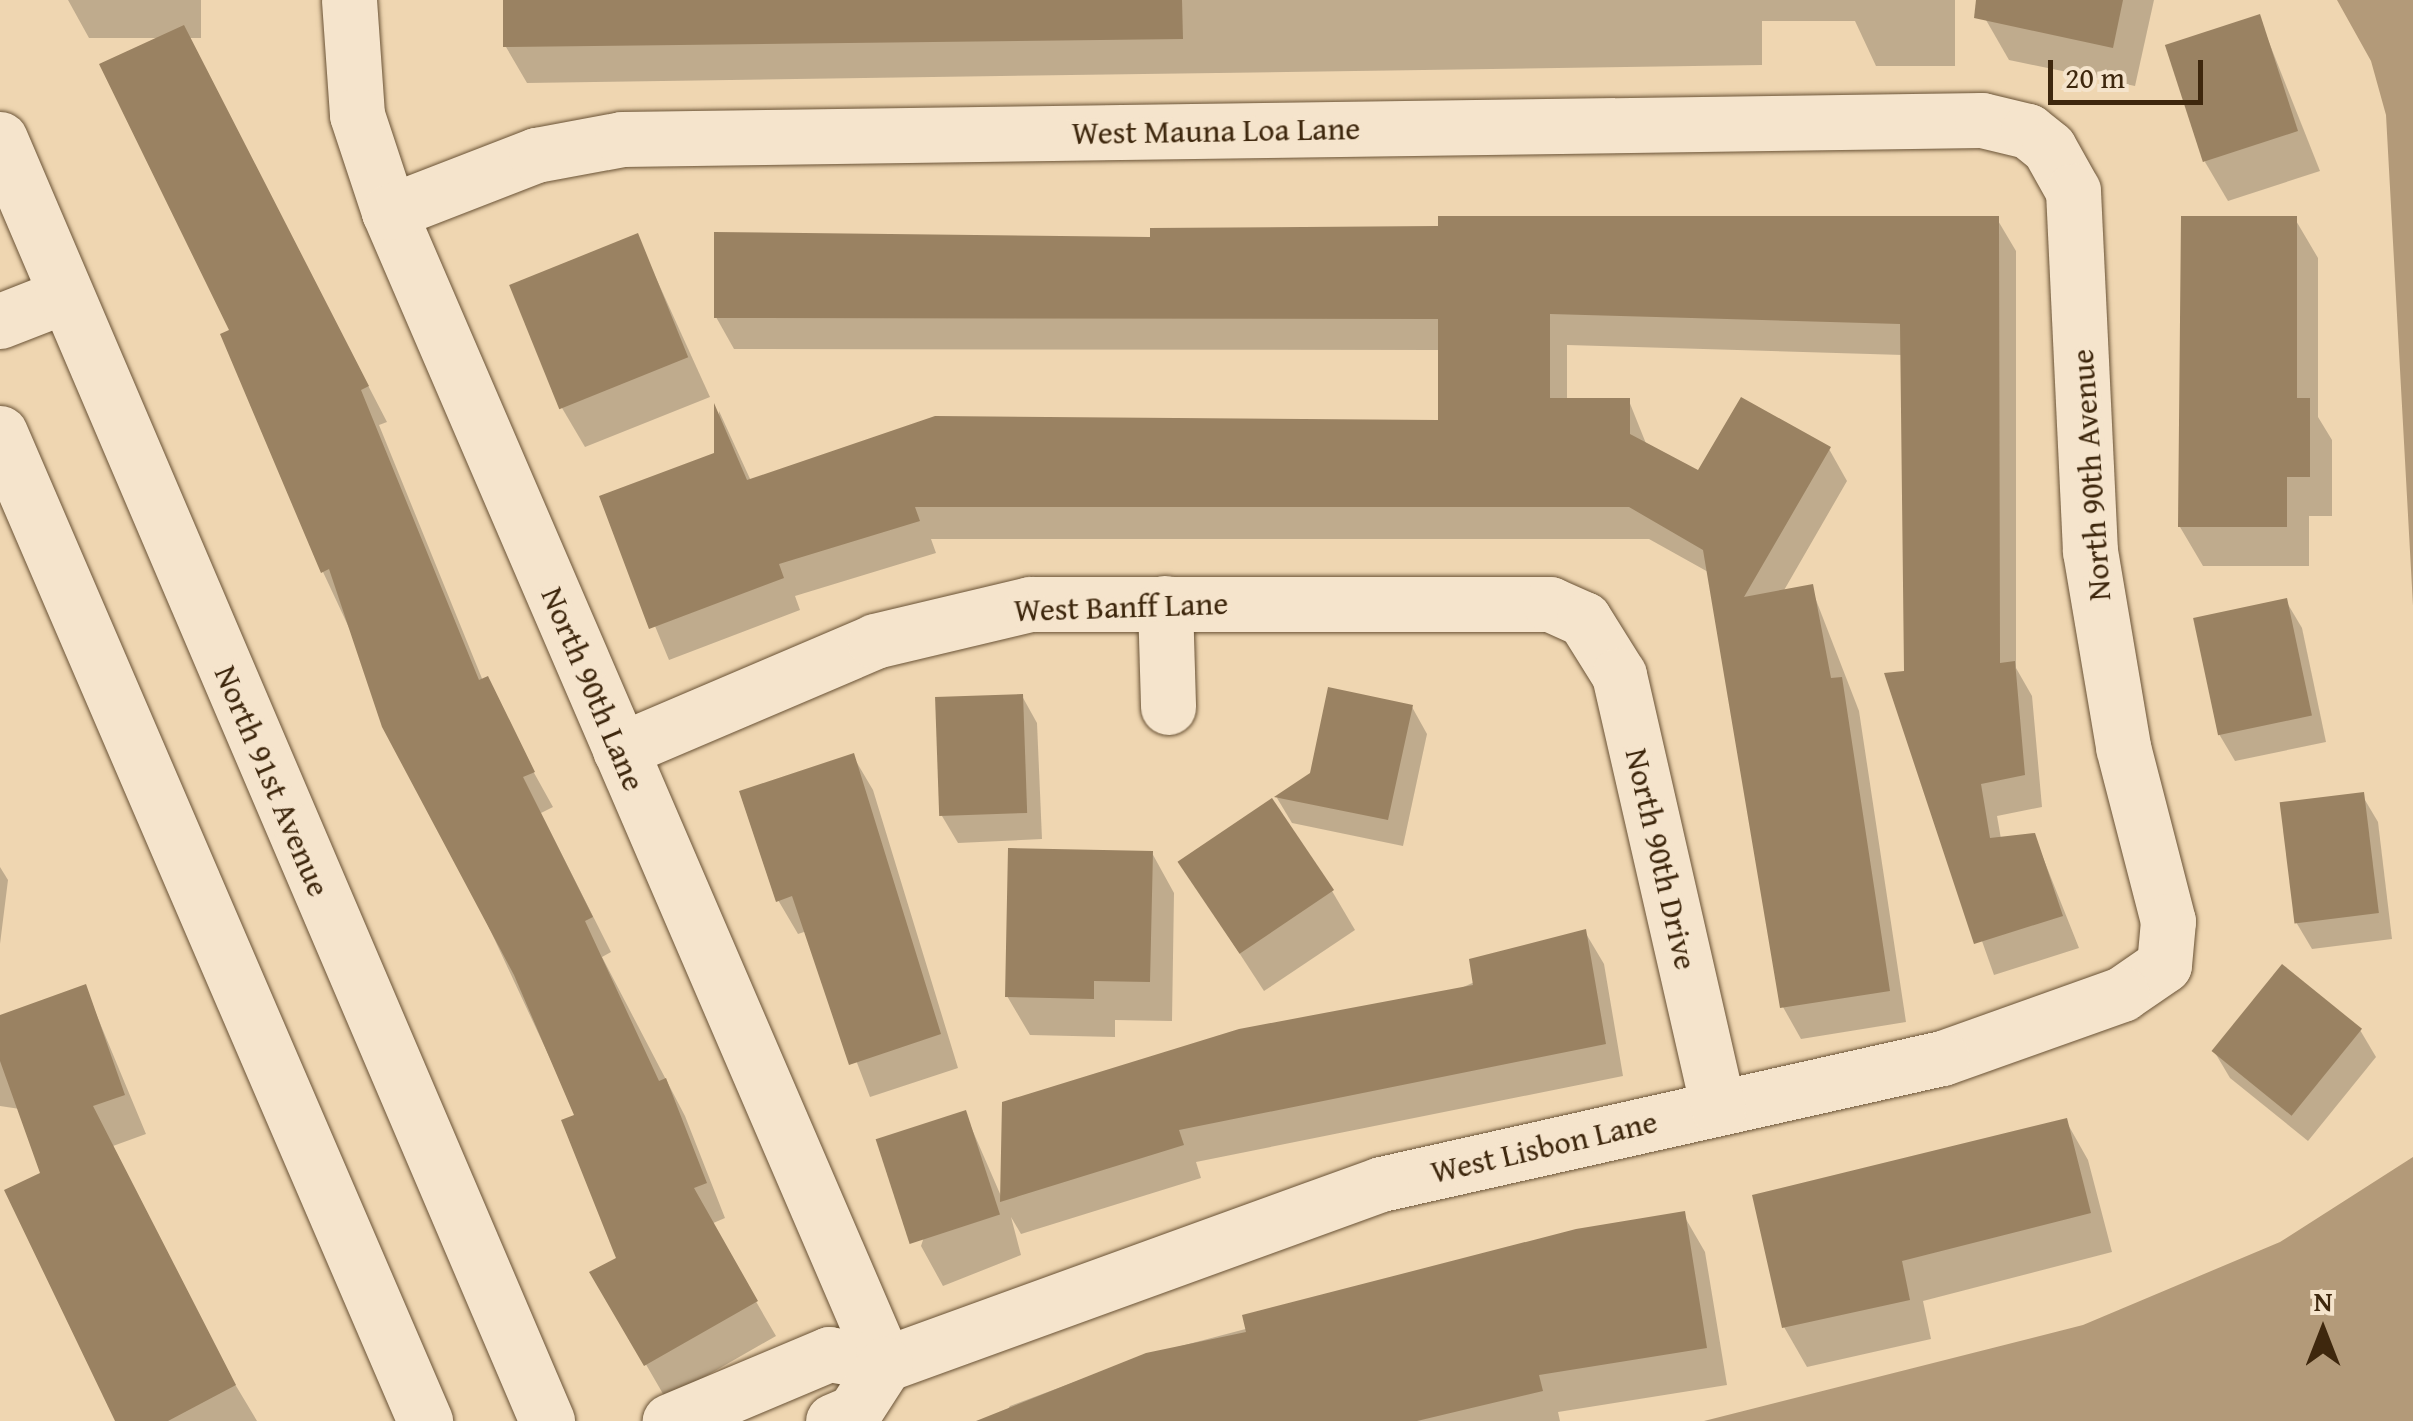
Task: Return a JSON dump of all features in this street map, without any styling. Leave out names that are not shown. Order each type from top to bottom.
[{"type":"street","name":"North 90th Lane","points":[[349,0],[357,115],[389,212],[885,1364]]},
{"type":"street","name":"West Mauna Loa Lane","points":[[389,212],[536,154],[622,139],[1982,120],[2028,131],[2049,148]]},
{"type":"street","name":"North 91st Avenue","points":[[0,139],[547,1421]]},
{"type":"street","name":"North 90th Avenue","points":[[2049,148],[2078,214],[2090,551],[2123,747],[2168,921]]},
{"type":"street","points":[[0,321],[64,296]]},
{"type":"street","points":[[0,432],[425,1421]]},
{"type":"street","name":"West Banff Lane","points":[[620,750],[875,641],[1030,604],[1515,599],[1584,619]]},
{"type":"street","points":[[1165,603],[1168,708]]},
{"type":"street","name":"North 90th Drive","points":[[1584,619],[1620,675],[1718,1108]]},
{"type":"street","name":"West Lisbon Lane","points":[[670,1421],[828,1354],[885,1364],[1381,1184],[1942,1058],[2122,994],[2164,965],[2168,921]]},
{"type":"street","points":[[833,1421],[854,1412],[885,1364]]},
{"type":"shaded area","points":[[2337,0],[2413,0],[2413,606],[2386,115],[2371,61]]},
{"type":"shaded area","points":[[2413,1157],[2413,1421],[1704,1421],[2083,1325],[2280,1242]]},
{"type":"building","points":[[503,0],[1182,0],[1183,39],[503,47]]},
{"type":"building","points":[[1976,0],[2123,0],[2113,48],[1974,18]]},
{"type":"building","points":[[2260,14],[2298,131],[2203,162],[2165,45]]},
{"type":"building","points":[[184,25],[369,386],[361,390],[479,680],[488,676],[535,772],[523,777],[593,917],[585,921],[659,1081],[666,1078],[707,1183],[694,1188],[758,1301],[644,1366],[589,1272],[616,1258],[561,1120],[574,1115],[514,975],[382,727],[329,569],[321,573],[220,334],[229,330],[99,64]]},
{"type":"building","points":[[1438,216],[1999,216],[2000,663],[2015,661],[2025,775],[1981,784],[1990,838],[2035,833],[2063,916],[1974,944],[1884,673],[1904,671],[1900,324],[1550,314],[1550,398],[1630,398],[1630,434],[1698,470],[1741,397],[1831,447],[1744,597],[1813,584],[1831,678],[1842,677],[1890,991],[1780,1008],[1703,550],[1629,507],[915,507],[920,521],[779,564],[784,578],[649,629],[599,496],[714,453],[714,403],[747,480],[935,416],[1438,420],[1438,319],[714,318],[714,232],[1150,237],[1150,228],[1438,226]]},
{"type":"building","points":[[2181,216],[2297,216],[2297,398],[2310,398],[2310,477],[2287,477],[2287,527],[2178,527]]},
{"type":"building","points":[[638,233],[688,357],[559,409],[509,285]]},
{"type":"building","points":[[2287,598],[2312,715],[2218,735],[2193,618]]},
{"type":"building","points":[[1328,687],[1413,705],[1388,820],[1274,797],[1310,773]]},
{"type":"building","points":[[1023,694],[1027,813],[939,816],[935,697]]},
{"type":"building","points":[[854,753],[941,1034],[849,1065],[792,896],[776,902],[739,791]]},
{"type":"building","points":[[2364,792],[2379,913],[2295,923],[2280,802]]},
{"type":"building","points":[[1272,798],[1334,890],[1240,954],[1177,862]]},
{"type":"building","points":[[1008,848],[1153,851],[1150,982],[1094,981],[1094,999],[1005,997]]},
{"type":"building","points":[[1586,929],[1606,1044],[1179,1130],[1184,1145],[1000,1202],[1002,1102],[1239,1029],[1473,985],[1469,959]]},
{"type":"building","points":[[2282,964],[2362,1029],[2292,1116],[2212,1051]]},
{"type":"building","points":[[86,984],[125,1095],[93,1106],[236,1385],[168,1421],[115,1421],[4,1190],[40,1173],[0,1061],[0,1015]]},
{"type":"building","points":[[966,1110],[1000,1215],[910,1244],[876,1139]]},
{"type":"building","points":[[2067,1118],[2091,1213],[1902,1261],[1910,1300],[1782,1328],[1752,1195]]},
{"type":"building","points":[[1685,1211],[1707,1348],[1539,1375],[1543,1391],[1417,1421],[976,1421],[1146,1353],[1246,1332],[1242,1315],[1576,1229]]}]
